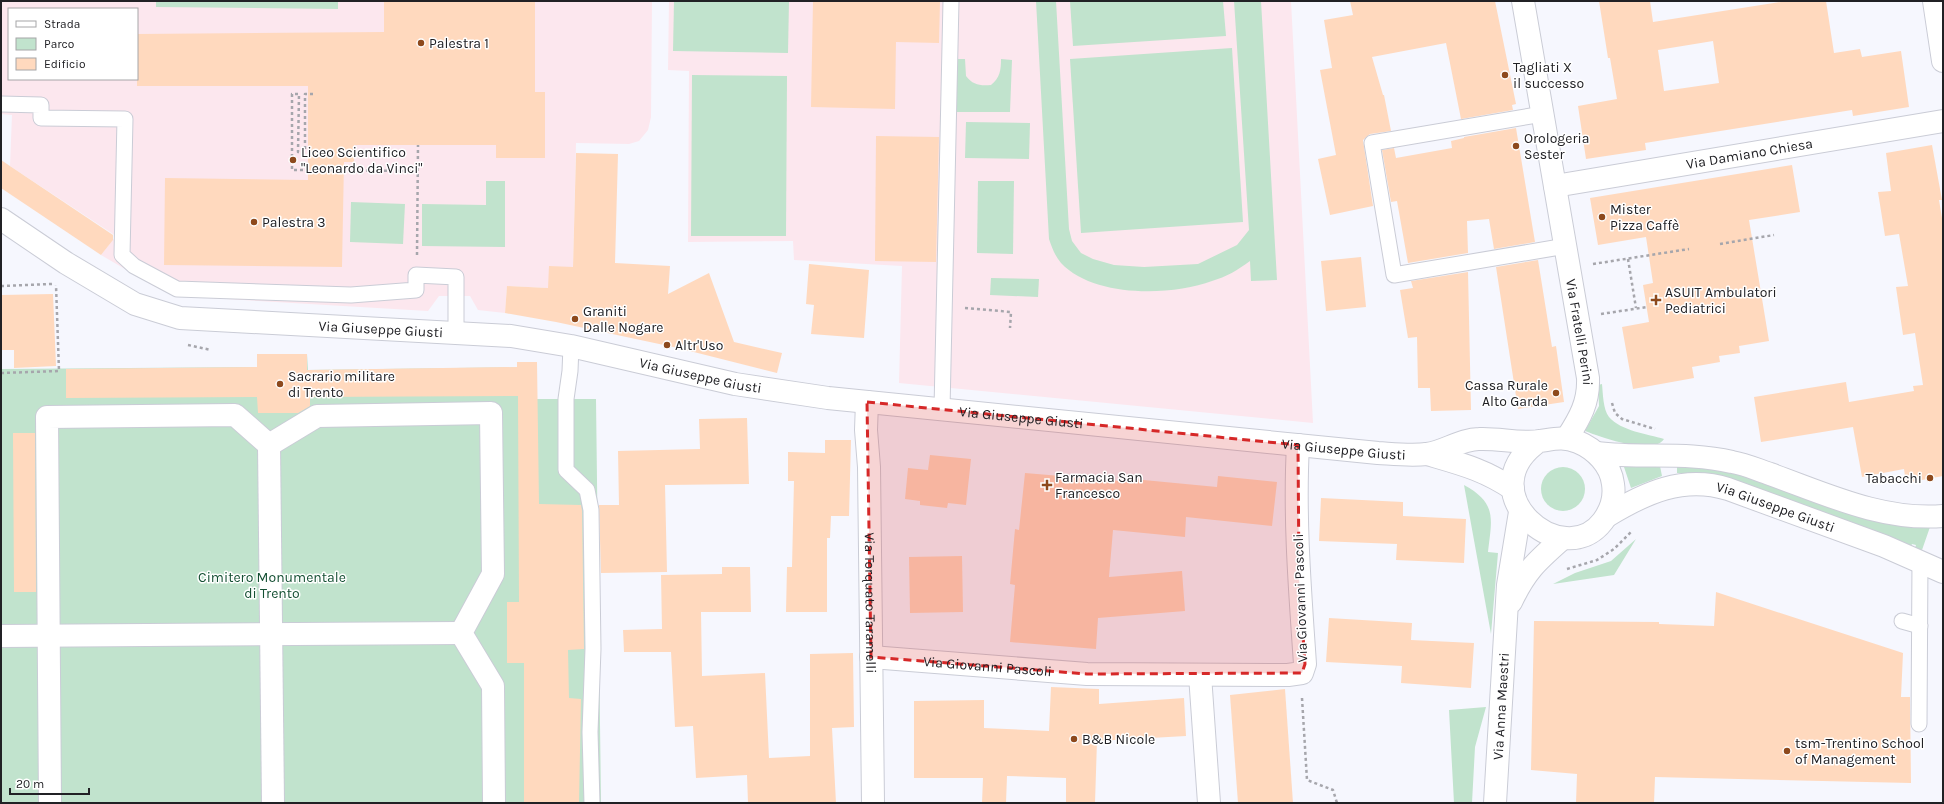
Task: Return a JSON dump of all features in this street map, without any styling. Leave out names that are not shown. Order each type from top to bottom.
[{"type":"street","name":"Via Fratelli Perini","points":[[1523,1],[1566,246],[1589,391],[1585,408],[1567,438]]},
{"type":"street","points":[[1934,1],[1943,61]]},
{"type":"street","name":"Via Damiano Chiesa","points":[[1555,186],[1943,121]]},
{"type":"street","name":"Via Giuseppe Giusti","points":[[1,219],[66,262],[135,304],[180,318],[511,336],[571,346],[762,389],[828,398],[1298,445],[1386,453],[1427,454],[1473,467],[1492,475],[1513,489]]},
{"type":"street","name":"Via Torquato Taramelli","points":[[868,402],[866,430],[869,467],[873,803]]},
{"type":"street","points":[[269,445],[317,416],[492,413],[493,574],[461,633]]},
{"type":"street","points":[[50,803],[47,417],[235,415],[269,445],[273,803]]},
{"type":"street","name":"Via Giuseppe Giusti","points":[[1427,454],[1477,439],[1539,441],[1559,437],[1567,438],[1581,443],[1596,453],[1606,464],[1611,474],[1613,484],[1612,506],[1607,516]]},
{"type":"street","name":"Via Giuseppe Giusti","points":[[1539,441],[1522,455],[1516,466],[1513,489],[1515,499],[1520,512],[1525,519],[1540,530],[1563,538],[1592,532],[1607,516],[1635,499],[1662,488],[1686,484],[1708,484],[1750,497],[1920,561],[1943,572]]},
{"type":"street","name":"Via Giovanni Pascoli","points":[[871,657],[1087,674],[1288,675],[1302,673],[1305,664],[1299,562],[1296,470],[1298,445]]},
{"type":"street","name":"Via Giuseppe Giusti","points":[[1596,453],[1618,456],[1702,456],[1734,462],[1872,510],[1907,516],[1943,516]]},
{"type":"street","name":"Via Anna Maestri","points":[[1495,803],[1496,762],[1508,608],[1508,585],[1520,512]]},
{"type":"street","name":"Via Anna Maestri","points":[[1508,608],[1522,580],[1530,569],[1563,538]]},
{"type":"street","points":[[1,636],[271,633],[461,633]]},
{"type":"street","points":[[461,633],[493,686],[494,803]]},
{"type":"street","points":[[1200,675],[1209,803]]},
{"type":"lane","points":[[942,410],[951,1]]},
{"type":"lane","points":[[1,104],[42,105],[41,118],[125,119],[122,255],[134,266],[177,289],[351,295],[416,290],[416,275],[456,277],[456,332]]},
{"type":"lane","points":[[1543,114],[1372,143],[1394,275],[1566,246]]},
{"type":"lane","points":[[571,346],[570,371],[566,399],[566,470],[587,490],[591,510],[593,649],[590,732],[592,803]]},
{"type":"lane","points":[[1919,724],[1920,561]]},
{"type":"lane","points":[[1902,621],[1920,626]]},
{"type":"path","points":[[313,94],[305,94],[305,152],[298,152],[299,94],[292,94],[292,170],[417,171]]},
{"type":"path","points":[[416,275],[418,145]]},
{"type":"path","points":[[1720,244],[1774,235]]},
{"type":"path","points":[[1589,265],[1690,249]]},
{"type":"path","points":[[1628,259],[1636,308]]},
{"type":"path","points":[[1,286],[56,284],[59,371],[1,372]]},
{"type":"path","points":[[961,307],[1011,312],[1010,328]]},
{"type":"path","points":[[1597,315],[1647,307]]},
{"type":"path","points":[[1612,402],[1615,413],[1622,419],[1657,430]]},
{"type":"path","points":[[1563,570],[1597,560],[1614,549],[1634,529]]},
{"type":"path","points":[[1302,673],[1307,780],[1333,790],[1337,803]]},
{"type":"highlighted area","points":[[867,402],[1298,445],[1299,578],[1305,664],[1302,673],[1087,674],[871,657]]},
{"type":"shaded area","name":"Liceo Scientifico \"Leonardo da Vinci\"","points":[[1,1],[652,1],[651,117],[648,130],[639,141],[629,144],[576,143],[573,267],[548,288],[507,286],[505,313],[478,310],[470,296],[439,296],[428,311],[176,296],[154,286],[101,255],[116,236],[10,166],[12,115],[1,114]]},
{"type":"shaded area","points":[[669,1],[1291,1],[1313,423],[899,383],[902,266],[794,260],[793,241],[688,242],[689,71],[668,70]]},
{"type":"green space","points":[[156,1],[338,1],[338,9],[156,7]]},
{"type":"green space","points":[[674,1],[789,1],[788,53],[673,51]]},
{"type":"green space","points":[[1036,1],[1056,1],[1069,229],[1072,241],[1081,253],[1093,259],[1114,265],[1144,267],[1198,264],[1237,245],[1249,230],[1234,1],[1261,1],[1277,280],[1251,281],[1250,261],[1227,275],[1195,286],[1155,291],[1134,291],[1112,288],[1093,283],[1075,274],[1061,263],[1054,252],[1049,239]]},
{"type":"green space","points":[[1070,1],[1223,1],[1226,36],[1073,46]]},
{"type":"green space","points":[[1232,48],[1243,222],[1081,233],[1070,59]]},
{"type":"green space","points":[[956,59],[965,59],[966,76],[974,83],[983,85],[991,85],[996,80],[1000,70],[1001,59],[1012,60],[1010,112],[956,112]]},
{"type":"green space","points":[[692,75],[787,76],[786,236],[691,236]]},
{"type":"green space","points":[[966,122],[1030,123],[1029,159],[965,158]]},
{"type":"green space","points":[[486,181],[505,181],[505,247],[422,246],[422,204],[486,205]]},
{"type":"green space","points":[[978,181],[1014,181],[1013,254],[977,253]]},
{"type":"green space","points":[[351,202],[405,204],[403,244],[350,242]]},
{"type":"green space","points":[[991,278],[1039,279],[1038,297],[990,295]]},
{"type":"green space","name":"Cimitero Monumentale di Trento","points":[[257,354],[307,354],[308,370],[537,367],[537,399],[596,399],[601,803],[1,803],[1,369],[257,367]]},
{"type":"green space","points":[[1602,384],[1607,414],[1614,422],[1627,429],[1664,439],[1658,444],[1638,446],[1614,441],[1585,431],[1599,406],[1598,385]]},
{"type":"green space","points":[[1625,465],[1660,466],[1662,476],[1631,488],[1624,467]]},
{"type":"green space","points":[[1677,465],[1707,465],[1930,527],[1922,550],[1915,548],[1916,545],[1912,544],[1911,546],[1707,474],[1677,473]]},
{"type":"green space","points":[[1559,467],[1567,467],[1572,468],[1579,473],[1584,480],[1584,498],[1579,505],[1572,510],[1559,511],[1551,508],[1544,501],[1541,493],[1541,485],[1544,477],[1551,470]]},
{"type":"green space","points":[[1464,485],[1482,498],[1487,505],[1490,512],[1491,521],[1488,552],[1498,553],[1491,634]]},
{"type":"green space","points":[[1636,539],[1614,575],[1553,584],[1575,573],[1611,561]]},
{"type":"green space","points":[[1486,707],[1475,747],[1472,803],[1454,803],[1449,710]]},
{"type":"building","points":[[384,1],[535,1],[535,92],[545,92],[545,158],[496,158],[496,145],[354,145],[354,162],[344,162],[342,267],[164,265],[165,178],[308,180],[308,86],[137,86],[138,34],[384,32]]},
{"type":"building","points":[[813,1],[940,1],[939,43],[896,42],[895,109],[811,107]]},
{"type":"building","points":[[1350,1],[1495,1],[1516,104],[1512,105],[1513,110],[1461,119],[1446,43],[1372,57],[1384,95],[1391,131],[1370,134],[1363,140],[1373,206],[1330,215],[1318,159],[1336,155],[1320,70],[1332,68],[1324,20],[1353,15]]},
{"type":"building","points":[[1599,1],[1650,1],[1653,22],[1787,1],[1826,1],[1834,53],[1860,49],[1862,57],[1901,51],[1909,107],[1853,116],[1852,110],[1645,143],[1646,150],[1586,159],[1578,106],[1617,99],[1610,58],[1608,58]],"holes":[[[1713,41],[1719,83],[1664,91],[1658,50]]]},
{"type":"building","points":[[1516,128],[1535,242],[1494,249],[1489,219],[1467,221],[1468,253],[1408,263],[1397,201],[1391,202],[1382,150],[1394,148],[1396,158],[1452,148],[1451,141],[1464,137]]},
{"type":"building","points":[[876,136],[939,137],[936,262],[875,261]]},
{"type":"building","points":[[1932,145],[1942,200],[1939,200],[1943,224],[1943,476],[1906,483],[1904,469],[1862,477],[1853,427],[1761,442],[1754,397],[1846,382],[1849,402],[1914,391],[1913,386],[1923,385],[1915,333],[1903,335],[1896,287],[1908,286],[1899,234],[1885,236],[1878,192],[1891,191],[1886,153]]},
{"type":"building","points":[[576,153],[618,154],[615,263],[670,266],[668,294],[709,273],[734,342],[782,353],[777,373],[678,348],[556,322],[505,313],[507,286],[548,288],[549,266],[573,267]]},
{"type":"building","points":[[1,160],[113,235],[113,240],[101,255],[1,188]]},
{"type":"building","points":[[1792,165],[1800,212],[1749,220],[1769,341],[1739,346],[1740,353],[1719,356],[1720,362],[1692,367],[1694,378],[1633,389],[1622,327],[1649,322],[1643,285],[1653,283],[1646,237],[1598,245],[1590,198]]},
{"type":"building","points":[[1361,257],[1366,307],[1326,311],[1321,261]]},
{"type":"building","points":[[1538,260],[1552,347],[1556,346],[1564,402],[1518,409],[1496,267]]},
{"type":"building","points":[[809,264],[869,270],[864,338],[811,334],[814,305],[806,304]]},
{"type":"building","points":[[1468,272],[1471,410],[1431,411],[1430,388],[1418,388],[1417,337],[1408,338],[1400,290],[1413,288],[1411,281]]},
{"type":"building","points":[[53,294],[56,366],[14,368],[14,350],[1,350],[1,295]]},
{"type":"building","points":[[257,354],[307,354],[307,370],[517,367],[517,362],[537,362],[539,504],[581,505],[582,511],[584,649],[568,650],[569,698],[581,699],[579,803],[524,803],[524,663],[507,663],[507,602],[519,602],[518,396],[310,397],[310,406],[298,413],[258,413],[257,397],[66,398],[66,369],[257,367]]},
{"type":"building","points":[[747,418],[749,484],[665,485],[667,572],[601,573],[599,505],[619,505],[618,451],[700,449],[699,419]]},
{"type":"building","points":[[13,433],[35,433],[36,592],[14,592]]},
{"type":"building","points":[[825,440],[851,440],[849,516],[831,516],[830,538],[827,538],[827,612],[786,612],[787,567],[792,567],[794,481],[788,481],[788,452],[825,453]]},
{"type":"building","points":[[930,455],[971,459],[966,505],[948,503],[947,508],[920,505],[920,501],[905,499],[908,468],[928,470]]},
{"type":"building","points":[[1025,473],[1132,482],[1133,479],[1217,487],[1218,476],[1277,482],[1272,526],[1186,517],[1185,537],[1113,530],[1109,577],[1182,571],[1185,611],[1098,618],[1096,649],[1010,642],[1015,585],[1010,584],[1015,529],[1019,530]]},
{"type":"building","points":[[1321,498],[1403,502],[1403,516],[1466,519],[1464,563],[1396,560],[1397,544],[1319,541]]},
{"type":"building","points":[[962,556],[963,612],[910,613],[909,557]]},
{"type":"building","points":[[722,567],[750,567],[751,612],[701,612],[702,676],[765,673],[769,758],[810,756],[810,654],[853,653],[854,727],[832,728],[836,803],[748,803],[747,775],[696,778],[693,726],[675,727],[671,652],[624,652],[623,630],[662,629],[661,575],[722,574]]},
{"type":"building","points":[[1716,592],[1903,653],[1901,697],[1910,697],[1911,783],[1655,777],[1654,803],[1576,803],[1577,774],[1531,770],[1534,621],[1659,622],[1659,624],[1714,626]]},
{"type":"building","points":[[1329,618],[1412,623],[1411,640],[1474,643],[1471,688],[1401,683],[1402,666],[1326,662]]},
{"type":"building","points":[[1051,687],[1099,689],[1099,704],[1184,698],[1186,736],[1097,741],[1095,803],[1066,803],[1066,778],[1007,776],[1006,803],[982,803],[983,778],[914,778],[914,701],[984,700],[984,728],[1049,731]]},
{"type":"building","points":[[1285,689],[1293,803],[1238,803],[1230,695]]},
{"type":"place","name":"Palestra 1","points":[[421,43]]},
{"type":"place","name":"Tagliati X il successo","points":[[1505,75]]},
{"type":"place","name":"Orologeria Sester","points":[[1516,146]]},
{"type":"place","name":"Liceo Scientifico \"Leonardo da Vinci\"","points":[[293,160]]},
{"type":"place","name":"Mister Pizza Caffè","points":[[1602,217]]},
{"type":"place","name":"Palestra 3","points":[[254,222]]},
{"type":"place","name":"ASUIT Ambulatori Pediatrici","points":[[1656,300]]},
{"type":"place","name":"Graniti Dalle Nogare","points":[[575,319]]},
{"type":"place","name":"Altr'Uso","points":[[667,345]]},
{"type":"place","name":"Sacrario militare di Trento","points":[[280,384]]},
{"type":"place","name":"Cassa Rurale Alto Garda","points":[[1556,393]]},
{"type":"place","name":"Tabacchi","points":[[1930,478]]},
{"type":"place","name":"Farmacia San Francesco","points":[[1047,485]]},
{"type":"place","name":"B&B Nicole","points":[[1074,739]]},
{"type":"place","name":"tsm-Trentino School of Management","points":[[1787,751]]}]
